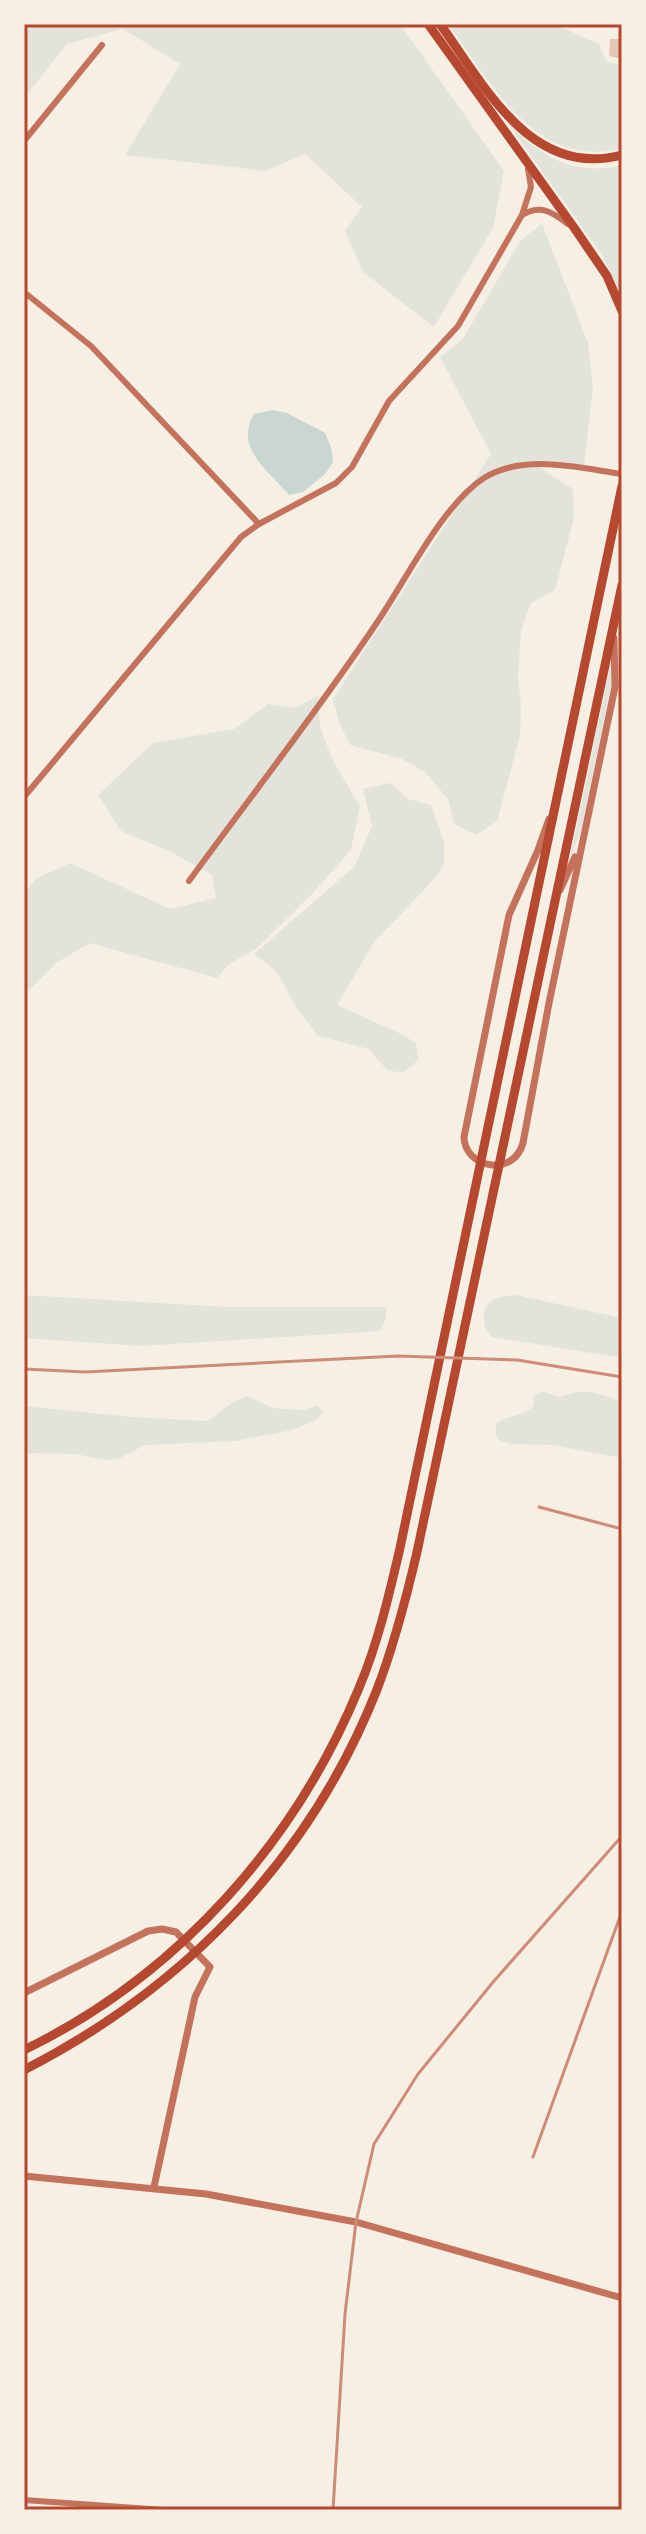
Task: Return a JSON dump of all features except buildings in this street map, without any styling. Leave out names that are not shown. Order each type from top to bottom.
[{"type":"highway","points":[[428,24],[607,276],[622,311]]},
{"type":"highway","points":[[440,24],[497,102],[534,140],[573,157],[596,159],[622,155]]},
{"type":"highway","points":[[24,2050],[116,1996],[199,1927],[269,1849],[326,1759],[360,1687],[386,1609],[400,1548],[622,486]]},
{"type":"highway","points":[[24,2070],[125,2010],[211,1939],[282,1859],[335,1778],[376,1693],[402,1614],[417,1552],[622,585]]},
{"type":"street","points":[[24,141],[102,45]]},
{"type":"street","points":[[24,797],[241,537],[259,524],[336,483],[352,467],[389,401],[458,326],[522,215],[531,180],[521,154]]},
{"type":"street","points":[[522,215],[535,209],[547,210],[575,229]]},
{"type":"street","points":[[24,292],[91,346],[259,524]]},
{"type":"street","points":[[189,881],[375,626],[454,503],[485,477],[517,466],[548,465],[622,474]]},
{"type":"street","points":[[564,770],[546,828],[516,895],[502,939],[464,1137],[467,1149],[484,1163],[507,1164],[521,1150],[582,843],[619,688],[613,624]]},
{"type":"street","points":[[553,906],[582,843]]},
{"type":"street","points":[[24,1993],[155,1929],[176,1932],[210,1967],[195,1997],[154,2187]]},
{"type":"street","points":[[24,2176],[206,2194],[356,2222],[622,2298]]},
{"type":"street","points":[[24,2500],[164,2510]]},
{"type":"shaded area","points":[[24,24],[400,24],[504,171],[493,228],[434,327],[363,272],[345,231],[362,207],[305,154],[266,171],[125,155],[180,64],[123,29],[67,44],[24,98]]},
{"type":"shaded area","points":[[448,24],[554,24],[599,44],[606,61],[622,65],[622,148],[591,152],[564,146],[540,134],[499,95]]},
{"type":"shaded area","points":[[510,124],[533,146],[560,161],[590,168],[622,165],[622,296],[602,255]]},
{"type":"shaded area","points":[[542,224],[588,343],[593,386],[584,466],[534,461],[573,489],[574,518],[555,590],[531,603],[521,631],[518,678],[520,736],[497,821],[476,835],[454,824],[448,799],[425,772],[402,759],[350,745],[333,699],[491,454],[440,357],[462,340],[521,240]]},
{"type":"shaded area","points":[[273,410],[287,413],[325,433],[331,447],[333,462],[325,474],[303,492],[289,495],[263,467],[251,448],[248,437],[254,414]]},
{"type":"shaded area","points":[[611,662],[611,686],[581,830],[570,859]]},
{"type":"shaded area","points":[[318,696],[320,726],[332,759],[360,806],[351,850],[311,895],[257,948],[228,965],[217,978],[90,943],[56,963],[24,995],[24,893],[37,878],[70,863],[170,909],[216,898],[212,875],[171,852],[121,831],[98,795],[153,743],[234,729],[268,704],[295,708]]},
{"type":"shaded area","points":[[391,783],[408,799],[431,805],[444,842],[444,866],[374,942],[337,1005],[416,1043],[418,1060],[403,1073],[387,1070],[369,1049],[318,1036],[295,1005],[277,972],[254,954],[355,866],[372,826],[363,789]]},
{"type":"shaded area","points":[[24,1295],[226,1307],[386,1307],[386,1319],[380,1331],[140,1346],[24,1338]]},
{"type":"shaded area","points":[[516,1295],[622,1318],[622,1358],[492,1337],[484,1320],[486,1307],[498,1298]]},
{"type":"shaded area","points":[[542,1391],[560,1396],[591,1392],[622,1401],[622,1458],[552,1445],[500,1441],[495,1433],[497,1423],[530,1409],[534,1405],[533,1396]]},
{"type":"shaded area","points":[[247,1396],[273,1408],[302,1410],[317,1406],[324,1412],[315,1421],[292,1430],[236,1441],[145,1445],[120,1458],[106,1460],[76,1454],[24,1453],[24,1406],[207,1421]]},
{"type":"railway","points":[[24,1369],[85,1372],[398,1356],[517,1360],[622,1377]]},
{"type":"railway","points":[[539,1507],[622,1529]]},
{"type":"railway","points":[[333,2510],[345,2314],[356,2222],[374,2144],[418,2074],[494,1981],[622,1836]]},
{"type":"railway","points":[[533,2157],[622,1911]]}]
